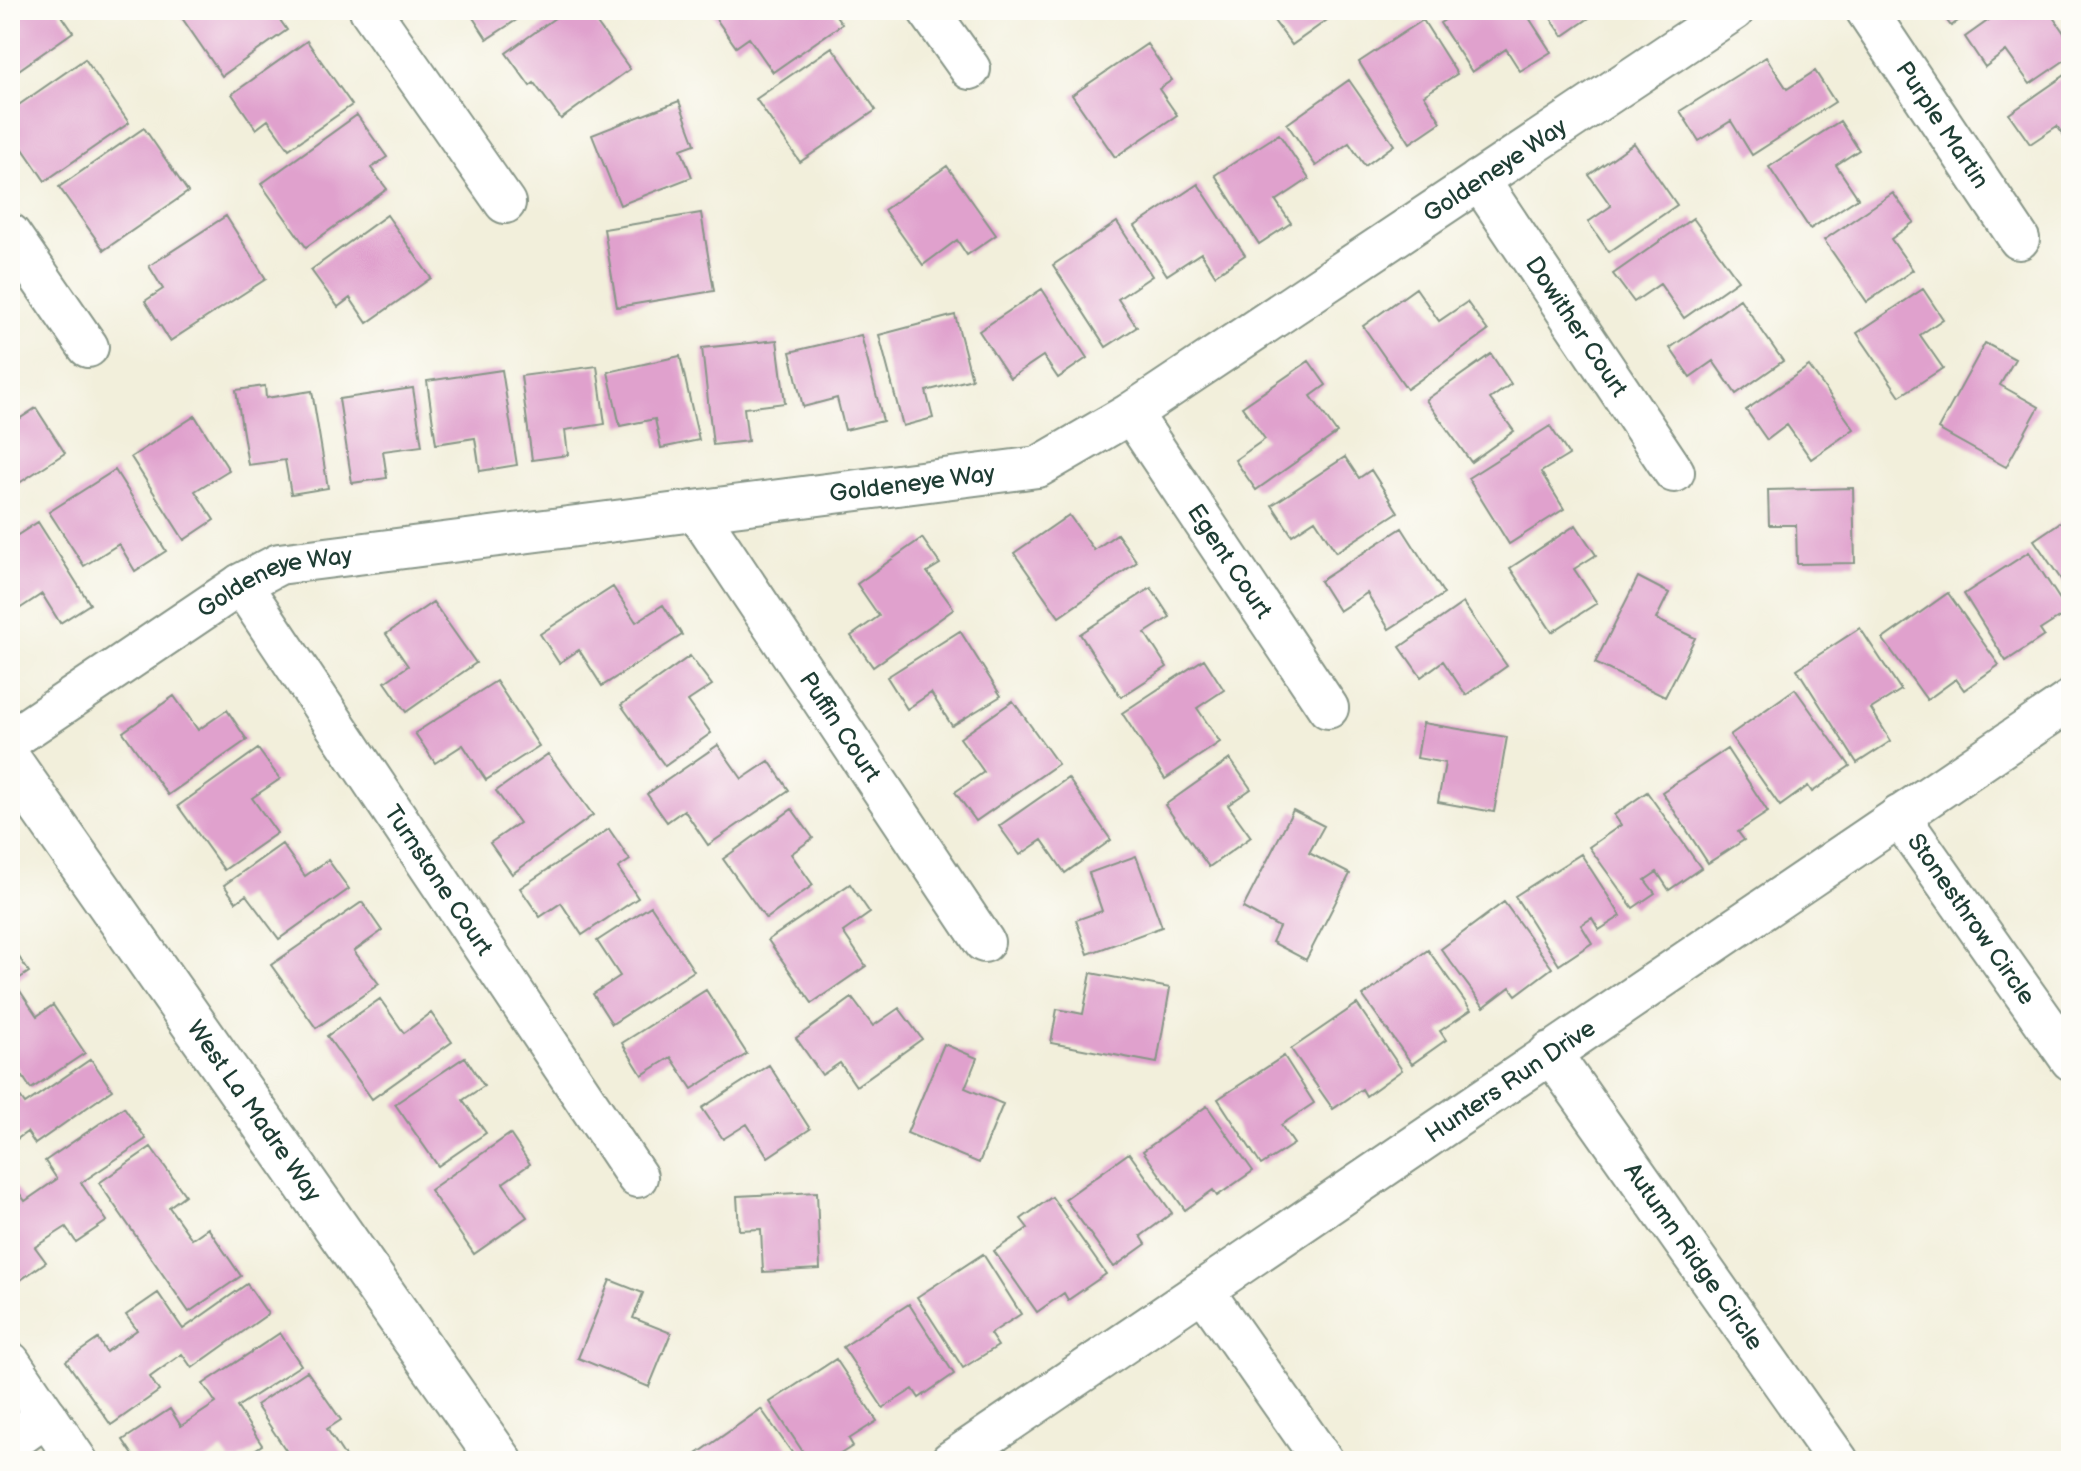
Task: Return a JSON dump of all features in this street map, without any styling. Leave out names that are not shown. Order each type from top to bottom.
[{"type":"street","points":[[370,10],[505,203]]},
{"type":"street","points":[[928,10],[970,69]]},
{"type":"street","name":"Goldeneye Way","points":[[10,740],[241,584],[279,564],[1038,467],[1131,413],[1734,10]]},
{"type":"street","name":"Purple Martin","points":[[1866,10],[2019,239]]},
{"type":"street","name":"Dowither Court","points":[[1479,180],[1674,472]]},
{"type":"street","points":[[10,234],[23,280],[88,347]]},
{"type":"street","name":"Egent Court","points":[[1131,413],[1328,708]]},
{"type":"street","name":"Puffin Court","points":[[697,512],[984,942]]},
{"type":"street","name":"Turnstone Court","points":[[241,584],[637,1177]]},
{"type":"street","name":"Hunters Run Drive","points":[[951,1461],[2071,700]]},
{"type":"street","name":"West La Madre Way","points":[[10,762],[500,1461]]},
{"type":"street","name":"Stonesthrow Circle","points":[[1899,816],[2071,1060]]},
{"type":"street","name":"Autumn Ridge Circle","points":[[1550,1052],[1838,1461]]},
{"type":"street","points":[[1203,1290],[1323,1461]]},
{"type":"street","points":[[10,1362],[77,1461]]},
{"type":"street","points":[[10,1442],[47,1416]]},
{"type":"building","points":[[10,10],[58,10],[73,32],[10,76]]},
{"type":"building","points":[[194,10],[273,10],[287,30],[222,76],[182,18]]},
{"type":"building","points":[[468,10],[532,10],[487,39]]},
{"type":"building","points":[[566,10],[587,10],[630,69],[561,119],[534,83],[530,86],[506,53]]},
{"type":"building","points":[[715,10],[832,10],[842,24],[773,72],[749,38],[736,47],[712,13]]},
{"type":"building","points":[[1266,10],[1341,10],[1292,45]]},
{"type":"building","points":[[1461,10],[1524,10],[1551,52],[1520,71],[1506,49],[1472,72],[1440,23]]},
{"type":"building","points":[[1545,10],[1588,10],[1592,16],[1563,36]]},
{"type":"building","points":[[1939,10],[1973,10],[1951,26]]},
{"type":"building","points":[[2003,10],[2048,10],[2071,43],[2071,56],[2030,84],[2006,51],[1985,67],[1965,37]]},
{"type":"building","points":[[1423,20],[1457,74],[1424,95],[1441,122],[1410,143],[1359,62]]},
{"type":"building","points":[[307,41],[352,105],[289,149],[268,120],[256,129],[232,94]]},
{"type":"building","points":[[1147,44],[1172,80],[1159,89],[1177,115],[1115,157],[1072,95]]},
{"type":"building","points":[[832,47],[876,110],[800,162],[756,99]]},
{"type":"building","points":[[1766,57],[1787,89],[1815,71],[1835,102],[1752,155],[1731,121],[1699,141],[1680,111]]},
{"type":"building","points":[[85,59],[129,123],[45,181],[10,130],[10,111]]},
{"type":"building","points":[[2071,71],[2071,146],[2057,126],[2030,144],[2009,114]]},
{"type":"building","points":[[1349,80],[1394,145],[1365,166],[1349,143],[1316,166],[1287,124]]},
{"type":"building","points":[[679,101],[695,144],[681,149],[692,177],[620,205],[592,135]]},
{"type":"building","points":[[357,115],[387,157],[371,168],[387,189],[306,247],[261,184]]},
{"type":"building","points":[[1840,121],[1859,150],[1836,165],[1858,198],[1810,229],[1769,167]]},
{"type":"building","points":[[144,128],[188,192],[104,250],[59,187]]},
{"type":"building","points":[[1279,134],[1309,179],[1276,201],[1291,223],[1259,244],[1215,175]]},
{"type":"building","points":[[1634,143],[1677,205],[1609,252],[1588,222],[1611,206],[1589,175]]},
{"type":"building","points":[[947,166],[996,235],[967,255],[957,240],[923,265],[884,210]]},
{"type":"building","points":[[1198,184],[1245,255],[1215,275],[1201,253],[1167,275],[1135,226]]},
{"type":"building","points":[[1893,193],[1914,222],[1891,239],[1913,270],[1867,302],[1824,240]]},
{"type":"building","points":[[701,213],[714,291],[617,307],[604,229]]},
{"type":"building","points":[[387,215],[431,278],[367,323],[350,298],[338,307],[311,270]]},
{"type":"building","points":[[226,216],[266,279],[170,341],[145,301],[163,289],[149,266]]},
{"type":"building","points":[[1693,218],[1738,280],[1684,318],[1660,284],[1634,302],[1613,274]]},
{"type":"building","points":[[1117,222],[1152,276],[1118,299],[1137,327],[1106,347],[1053,265]]},
{"type":"building","points":[[1416,288],[1439,321],[1467,302],[1488,331],[1407,389],[1363,326]]},
{"type":"building","points":[[1042,289],[1087,358],[1058,378],[1043,356],[1010,378],[979,331]]},
{"type":"building","points":[[1923,289],[1943,319],[1920,335],[1943,368],[1900,396],[1857,333]]},
{"type":"building","points":[[1740,299],[1783,361],[1736,394],[1713,361],[1690,377],[1670,348]]},
{"type":"building","points":[[955,315],[972,379],[926,391],[933,418],[903,426],[879,335]]},
{"type":"building","points":[[861,335],[883,421],[845,430],[837,398],[803,407],[790,352]]},
{"type":"building","points":[[777,340],[785,403],[744,408],[748,441],[713,445],[702,348]]},
{"type":"building","points":[[1985,343],[2015,359],[2000,385],[2039,407],[2006,467],[1938,429]]},
{"type":"building","points":[[1491,354],[1511,384],[1490,399],[1514,431],[1471,462],[1426,400]]},
{"type":"building","points":[[680,356],[699,440],[661,448],[655,419],[620,426],[608,372]]},
{"type":"building","points":[[1309,361],[1326,385],[1311,396],[1337,433],[1256,490],[1235,460],[1265,439],[1242,407]]},
{"type":"building","points":[[597,366],[605,424],[565,430],[568,455],[532,460],[521,376]]},
{"type":"building","points":[[1809,366],[1854,429],[1811,459],[1787,425],[1767,440],[1746,410]]},
{"type":"building","points":[[502,370],[517,465],[480,471],[475,438],[436,444],[427,381]]},
{"type":"building","points":[[265,386],[266,398],[312,391],[328,488],[291,494],[285,460],[248,465],[236,390]]},
{"type":"building","points":[[413,388],[422,446],[383,451],[387,478],[352,483],[339,399]]},
{"type":"building","points":[[10,404],[19,419],[36,408],[65,453],[10,489]]},
{"type":"building","points":[[195,416],[229,470],[195,491],[214,520],[184,540],[131,457]]},
{"type":"building","points":[[1550,426],[1569,455],[1541,472],[1564,509],[1509,544],[1468,478]]},
{"type":"building","points":[[1345,457],[1359,478],[1371,470],[1398,512],[1336,552],[1315,520],[1292,535],[1272,505]]},
{"type":"building","points":[[115,470],[166,551],[135,571],[119,544],[84,566],[49,512]]},
{"type":"building","points":[[1853,488],[1855,563],[1797,564],[1796,525],[1769,525],[1768,490]]},
{"type":"building","points":[[1069,515],[1094,550],[1117,534],[1137,562],[1059,617],[1014,553]]},
{"type":"building","points":[[2071,515],[2071,594],[2034,540]]},
{"type":"building","points":[[38,522],[90,604],[60,623],[42,594],[10,615],[10,540]]},
{"type":"building","points":[[1576,525],[1596,555],[1574,569],[1597,603],[1552,632],[1510,568]]},
{"type":"building","points":[[1402,528],[1444,594],[1389,629],[1367,593],[1339,611],[1320,581]]},
{"type":"building","points":[[922,538],[940,564],[927,572],[954,609],[873,667],[851,636],[879,616],[857,584]]},
{"type":"building","points":[[2029,552],[2068,612],[2040,630],[2044,636],[2006,661],[1964,594]]},
{"type":"building","points":[[1638,577],[1669,593],[1656,619],[1695,638],[1665,697],[1595,663]]},
{"type":"building","points":[[613,587],[636,622],[663,605],[682,635],[602,686],[579,650],[559,663],[540,634]]},
{"type":"building","points":[[1151,588],[1170,617],[1145,633],[1167,667],[1121,697],[1080,634]]},
{"type":"building","points":[[1948,593],[1999,665],[1964,690],[1956,679],[1927,700],[1883,639]]},
{"type":"building","points":[[433,602],[476,663],[406,712],[385,682],[408,666],[386,634]]},
{"type":"building","points":[[1463,603],[1507,666],[1466,695],[1443,661],[1421,677],[1400,647]]},
{"type":"building","points":[[1860,628],[1901,690],[1871,709],[1891,741],[1857,763],[1797,669]]},
{"type":"building","points":[[960,631],[1001,696],[952,726],[931,693],[907,709],[887,677]]},
{"type":"building","points":[[690,656],[712,685],[688,701],[711,733],[665,766],[621,705]]},
{"type":"building","points":[[1204,659],[1224,690],[1197,708],[1220,742],[1165,779],[1122,713]]},
{"type":"building","points":[[496,681],[539,746],[486,780],[463,745],[435,763],[415,733]]},
{"type":"building","points":[[1795,689],[1850,766],[1812,792],[1808,786],[1780,806],[1730,735]]},
{"type":"building","points":[[174,696],[198,730],[227,710],[247,740],[168,795],[123,732]]},
{"type":"building","points":[[1013,701],[1058,764],[976,821],[955,792],[984,772],[960,738]]},
{"type":"building","points":[[1423,723],[1507,737],[1494,812],[1438,802],[1445,763],[1417,758]]},
{"type":"building","points":[[718,745],[742,779],[769,761],[789,790],[708,845],[684,810],[667,822],[647,794]]},
{"type":"building","points":[[258,749],[280,779],[252,798],[277,833],[224,870],[178,806]]},
{"type":"building","points":[[1727,749],[1768,812],[1738,832],[1744,840],[1708,863],[1662,792]]},
{"type":"building","points":[[548,754],[593,815],[512,874],[490,843],[519,823],[496,791]]},
{"type":"building","points":[[1230,759],[1251,789],[1228,805],[1251,837],[1209,867],[1165,805]]},
{"type":"building","points":[[1068,778],[1111,840],[1065,873],[1042,840],[1020,855],[999,826]]},
{"type":"building","points":[[1647,792],[1701,868],[1669,890],[1657,872],[1645,880],[1655,893],[1633,908],[1589,847],[1621,825],[1614,815]]},
{"type":"building","points":[[792,809],[813,838],[791,854],[813,885],[766,919],[723,859]]},
{"type":"building","points":[[1293,810],[1324,826],[1309,853],[1350,874],[1306,960],[1272,942],[1279,927],[1243,908]]},
{"type":"building","points":[[609,829],[630,860],[618,868],[638,898],[582,935],[561,903],[540,917],[520,888]]},
{"type":"building","points":[[282,844],[305,876],[328,860],[349,889],[279,939],[246,895],[236,902],[224,885]]},
{"type":"building","points":[[1581,854],[1621,916],[1599,930],[1592,918],[1581,925],[1592,943],[1559,965],[1515,896]]},
{"type":"building","points":[[1136,856],[1162,927],[1088,954],[1076,920],[1102,911],[1089,873]]},
{"type":"building","points":[[850,884],[870,913],[843,932],[866,966],[812,1003],[768,940]]},
{"type":"building","points":[[362,902],[382,931],[354,951],[379,984],[316,1028],[271,965]]},
{"type":"building","points":[[1504,902],[1552,968],[1516,995],[1510,987],[1484,1007],[1441,949]]},
{"type":"building","points":[[651,906],[694,971],[612,1024],[593,994],[620,976],[597,941]]},
{"type":"building","points":[[10,944],[29,972],[14,982],[37,1016],[53,1005],[85,1053],[31,1089],[10,1057]]},
{"type":"building","points":[[1428,950],[1471,1010],[1440,1031],[1446,1040],[1412,1064],[1363,996]]},
{"type":"building","points":[[1091,973],[1170,988],[1157,1063],[1051,1043],[1057,1009],[1083,1014]]},
{"type":"building","points":[[706,990],[747,1054],[692,1089],[671,1057],[642,1075],[622,1043]]},
{"type":"building","points":[[852,998],[873,1026],[899,1008],[922,1039],[856,1086],[840,1063],[822,1075],[796,1038]]},
{"type":"building","points":[[380,999],[404,1033],[431,1013],[452,1042],[372,1099],[327,1036]]},
{"type":"building","points":[[1357,1004],[1402,1070],[1366,1096],[1362,1089],[1333,1109],[1291,1049]]},
{"type":"building","points":[[944,1044],[977,1058],[965,1088],[1003,1104],[979,1163],[907,1133]]},
{"type":"building","points":[[1284,1056],[1314,1103],[1281,1125],[1294,1144],[1261,1165],[1218,1099]]},
{"type":"building","points":[[465,1057],[484,1086],[463,1100],[486,1133],[438,1166],[395,1104]]},
{"type":"building","points":[[91,1059],[112,1090],[35,1144],[27,1132],[10,1144],[10,1083],[25,1104]]},
{"type":"building","points":[[769,1065],[810,1129],[768,1157],[747,1124],[723,1139],[702,1108]]},
{"type":"building","points":[[1207,1106],[1253,1171],[1217,1196],[1213,1190],[1185,1210],[1143,1151]]},
{"type":"building","points":[[124,1107],[146,1139],[81,1183],[107,1221],[76,1242],[66,1227],[35,1247],[46,1262],[12,1286],[10,1186],[13,1184],[25,1201],[57,1179],[45,1161]]},
{"type":"building","points":[[510,1134],[530,1164],[503,1183],[527,1217],[474,1254],[430,1190]]},
{"type":"building","points":[[151,1147],[185,1195],[169,1207],[192,1239],[208,1228],[241,1276],[189,1312],[99,1183]]},
{"type":"building","points":[[1129,1153],[1172,1213],[1141,1236],[1146,1244],[1114,1267],[1065,1199]]},
{"type":"building","points":[[817,1192],[820,1269],[763,1272],[761,1229],[739,1230],[737,1196]]},
{"type":"building","points":[[1052,1197],[1106,1274],[1068,1300],[1064,1293],[1037,1312],[994,1251],[1028,1228],[1021,1219]]},
{"type":"building","points":[[983,1254],[1021,1314],[990,1334],[998,1346],[963,1368],[917,1297]]},
{"type":"building","points":[[610,1280],[643,1293],[633,1318],[671,1333],[649,1387],[578,1358]]},
{"type":"building","points":[[247,1284],[268,1314],[192,1368],[182,1354],[150,1377],[159,1391],[111,1425],[66,1361],[98,1339],[106,1352],[137,1330],[126,1315],[158,1293],[183,1329]]},
{"type":"building","points":[[909,1304],[954,1374],[919,1398],[913,1389],[883,1408],[843,1347]]},
{"type":"building","points":[[280,1333],[301,1365],[237,1407],[262,1445],[238,1461],[230,1461],[222,1450],[205,1461],[137,1461],[123,1440],[170,1409],[181,1426],[216,1403],[203,1384]]},
{"type":"building","points":[[836,1359],[877,1421],[849,1439],[853,1446],[829,1461],[809,1461],[770,1402]]},
{"type":"building","points":[[307,1371],[341,1420],[327,1429],[348,1461],[293,1461],[256,1405]]},
{"type":"building","points":[[761,1409],[798,1461],[702,1461],[697,1454]]}]
